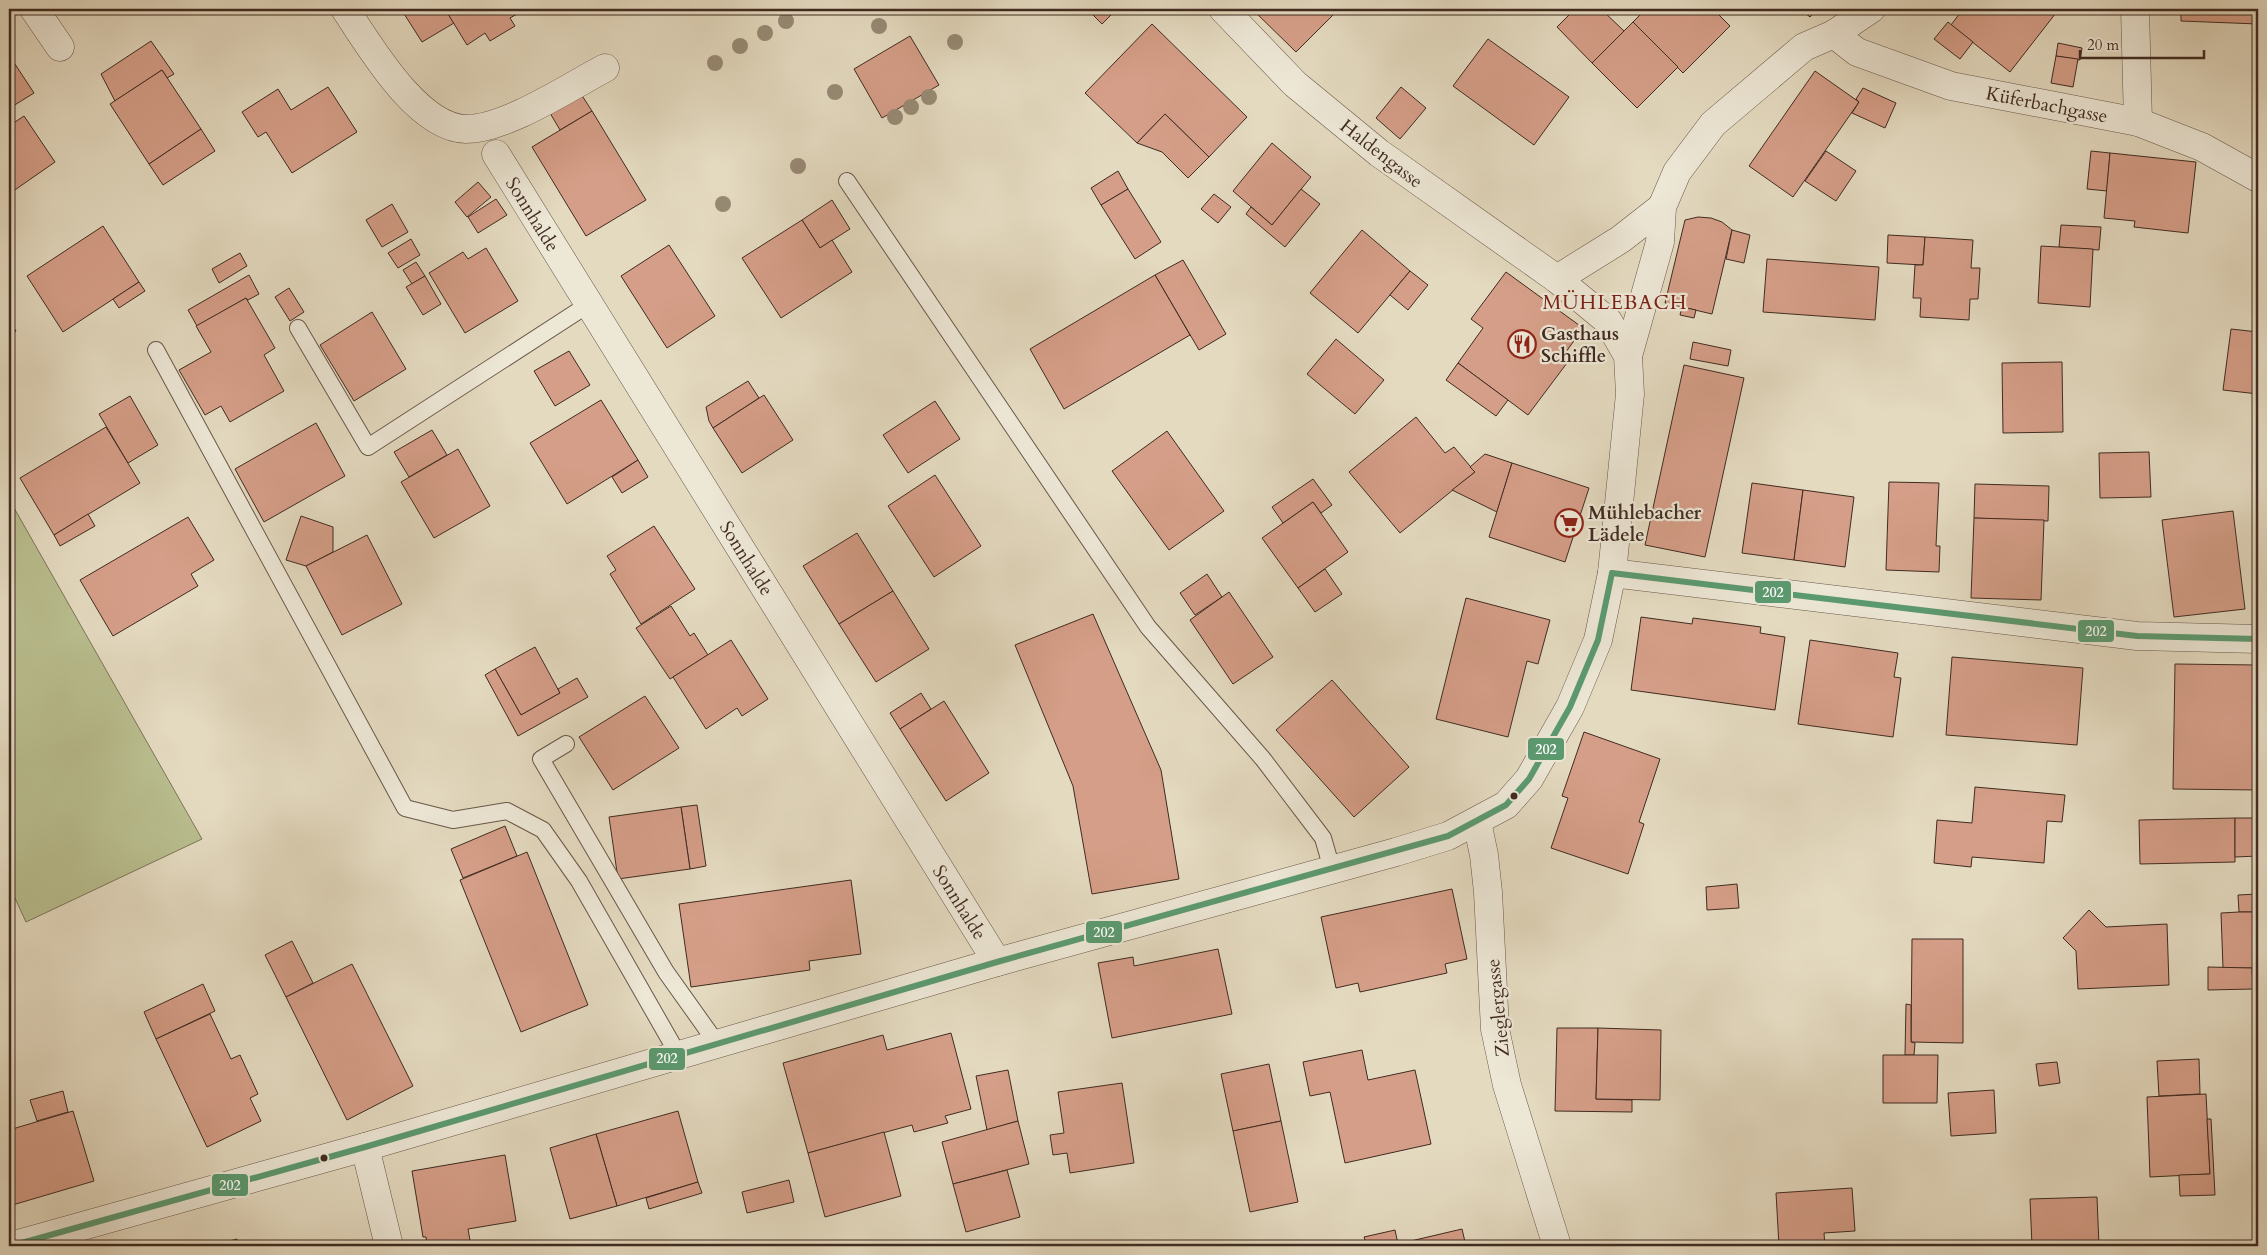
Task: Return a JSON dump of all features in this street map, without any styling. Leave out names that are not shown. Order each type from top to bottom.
[{"type":"street","points":[[34,9],[60,47]]},
{"type":"street","points":[[345,9],[375,55],[410,99],[435,120],[465,129],[496,123],[543,102],[605,68]]},
{"type":"street","name":"Haldengasse","points":[[1223,9],[1295,84],[1380,153],[1484,229],[1558,279],[1608,321],[1628,356]]},
{"type":"street","points":[[11,1246],[365,1147],[997,962],[1332,870],[1448,836],[1506,805],[1529,779],[1570,707],[1598,640],[1612,573],[1630,394],[1628,356],[1660,242],[1662,207],[1678,172],[1712,124],[1804,47],[1834,34],[1871,9]]},
{"type":"street","points":[[2136,9],[2138,122]]},
{"type":"street","name":"Küferbachgasse","points":[[1834,34],[1857,52],[1951,86],[2138,122],[2202,147],[2258,178]]},
{"type":"street","name":"Sonnhalde","points":[[496,154],[997,962]]},
{"type":"street","points":[[1558,279],[1621,239],[1662,207]]},
{"type":"street","points":[[1612,573],[2137,636],[2258,639]]},
{"type":"street","name":"Zieglergasse","points":[[1477,822],[1484,855],[1488,892],[1495,1029],[1508,1086],[1557,1246]]},
{"type":"street","points":[[365,1147],[389,1246]]},
{"type":"lane","points":[[847,181],[1148,627],[1263,759],[1323,838],[1332,870]]},
{"type":"lane","points":[[298,328],[368,447],[589,304]]},
{"type":"lane","points":[[156,350],[405,808],[453,820],[507,811],[543,830],[579,881],[679,1056]]},
{"type":"lane","points":[[566,744],[541,759],[666,972],[718,1045]]},
{"type":"green space","points":[[9,499],[202,839],[26,922],[9,885]]},
{"type":"building","points":[[401,9],[445,9],[454,23],[422,42]]},
{"type":"building","points":[[445,9],[526,9],[510,18],[515,26],[490,41],[485,33],[467,45]]},
{"type":"building","points":[[1087,9],[1117,9],[1102,24]]},
{"type":"building","points":[[1252,9],[1339,9],[1296,52]]},
{"type":"building","points":[[1575,9],[1601,9],[1624,31],[1592,63],[1557,27]]},
{"type":"building","points":[[1646,9],[1713,9],[1730,26],[1683,73],[1633,22]]},
{"type":"building","points":[[1800,9],[1817,9],[1810,17]]},
{"type":"building","points":[[1963,9],[2059,9],[2010,72],[1951,25]]},
{"type":"building","points":[[2157,9],[2181,9],[2181,13],[2157,12]]},
{"type":"building","points":[[2181,9],[2258,9],[2258,24],[2181,21]]},
{"type":"building","points":[[1633,22],[1678,67],[1637,108],[1592,63]]},
{"type":"building","points":[[1948,22],[1973,42],[1960,59],[1934,39]]},
{"type":"building","points":[[1152,24],[1247,117],[1209,157],[1165,114],[1137,143],[1085,93]]},
{"type":"building","points":[[910,36],[939,85],[882,118],[854,69]]},
{"type":"building","points":[[1488,39],[1569,97],[1534,145],[1453,86]]},
{"type":"building","points":[[151,41],[174,74],[167,78],[162,70],[115,101],[101,74]]},
{"type":"building","points":[[2058,43],[2082,48],[2080,60],[2056,56]]},
{"type":"building","points":[[9,55],[34,93],[13,106],[9,99]]},
{"type":"building","points":[[2056,56],[2078,59],[2073,87],[2051,83]]},
{"type":"building","points":[[162,70],[201,129],[149,164],[110,104]]},
{"type":"building","points":[[1815,71],[1859,102],[1793,197],[1749,166]]},
{"type":"building","points":[[328,87],[357,132],[292,173],[266,132],[258,137],[242,112],[278,89],[291,110]]},
{"type":"building","points":[[1401,87],[1426,108],[1400,139],[1376,118]]},
{"type":"building","points":[[1863,88],[1896,103],[1885,128],[1852,113],[1859,102],[1856,99]]},
{"type":"building","points":[[581,94],[592,111],[560,130],[550,113]]},
{"type":"building","points":[[592,111],[646,200],[586,236],[532,147]]},
{"type":"building","points":[[1165,114],[1209,157],[1188,178],[1162,152],[1137,143]]},
{"type":"building","points":[[24,116],[55,162],[9,194],[9,126]]},
{"type":"building","points":[[201,129],[215,151],[163,185],[149,164]]},
{"type":"building","points":[[1272,143],[1311,177],[1272,225],[1233,191]]},
{"type":"building","points":[[1826,151],[1856,171],[1836,201],[1805,181]]},
{"type":"building","points":[[2091,151],[2110,153],[2107,191],[2087,189]]},
{"type":"building","points":[[2110,153],[2196,162],[2188,233],[2134,227],[2135,221],[2104,218]]},
{"type":"building","points":[[1118,171],[1128,189],[1101,205],[1091,188]]},
{"type":"building","points":[[478,182],[491,197],[467,217],[455,202]]},
{"type":"building","points":[[1128,189],[1161,242],[1135,259],[1101,205]]},
{"type":"building","points":[[1301,189],[1320,204],[1285,247],[1246,214],[1251,207],[1272,225]]},
{"type":"building","points":[[1214,194],[1231,207],[1218,223],[1201,209]]},
{"type":"building","points":[[496,199],[507,215],[478,233],[468,217]]},
{"type":"building","points":[[832,200],[850,229],[820,248],[802,220]]},
{"type":"building","points":[[392,204],[408,232],[382,247],[366,220]]},
{"type":"building","points":[[1698,217],[1711,218],[1722,222],[1732,230],[1712,314],[1665,303],[1685,220]]},
{"type":"building","points":[[802,220],[820,248],[832,240],[852,272],[781,318],[742,258]]},
{"type":"building","points":[[2061,225],[2101,227],[2099,250],[2059,247]]},
{"type":"building","points":[[103,226],[139,282],[63,332],[27,276]]},
{"type":"building","points":[[1362,230],[1410,271],[1358,333],[1310,293]]},
{"type":"building","points":[[1732,230],[1750,235],[1744,263],[1726,259]]},
{"type":"building","points":[[1888,235],[1925,237],[1923,265],[1887,263]]},
{"type":"building","points":[[1925,237],[1973,240],[1971,268],[1980,268],[1978,299],[1970,299],[1969,320],[1920,317],[1921,298],[1913,298],[1915,265],[1923,265]]},
{"type":"building","points":[[411,239],[420,255],[398,268],[388,253]]},
{"type":"building","points":[[669,245],[715,316],[667,348],[621,276]]},
{"type":"building","points":[[2041,246],[2093,249],[2090,307],[2038,303]]},
{"type":"building","points":[[486,248],[518,301],[465,333],[429,273],[463,252],[468,259]]},
{"type":"building","points":[[240,253],[247,266],[219,283],[212,269]]},
{"type":"building","points":[[1767,259],[1879,267],[1875,320],[1763,312]]},
{"type":"building","points":[[1183,260],[1226,334],[1199,350],[1155,275]]},
{"type":"building","points":[[416,262],[425,276],[412,284],[403,270]]},
{"type":"building","points":[[1410,271],[1428,285],[1408,310],[1390,295]]},
{"type":"building","name":"Gasthaus Schiffle","points":[[1506,272],[1583,328],[1561,359],[1567,363],[1528,415],[1458,363],[1483,328],[1471,319]]},
{"type":"building","points":[[249,275],[259,294],[248,300],[246,298],[197,326],[188,310]]},
{"type":"building","points":[[1155,275],[1190,335],[1064,409],[1030,349]]},
{"type":"building","points":[[425,276],[441,304],[423,315],[406,287]]},
{"type":"building","points":[[139,282],[145,291],[119,308],[113,299]]},
{"type":"building","points":[[289,288],[304,312],[290,321],[275,297]]},
{"type":"building","points":[[246,298],[275,348],[264,355],[284,391],[230,422],[221,406],[205,415],[179,370],[211,352],[196,326]]},
{"type":"building","points":[[1682,307],[1696,310],[1694,318],[1680,315]]},
{"type":"building","points":[[372,312],[406,369],[354,401],[320,345]]},
{"type":"building","points":[[9,320],[16,331],[9,336]]},
{"type":"building","points":[[2231,329],[2258,332],[2258,394],[2223,390]]},
{"type":"building","points":[[1336,339],[1384,380],[1355,414],[1307,374]]},
{"type":"building","points":[[1693,342],[1731,350],[1728,366],[1690,359]]},
{"type":"building","points":[[569,351],[590,385],[555,406],[534,371]]},
{"type":"building","points":[[2062,362],[2063,432],[2003,433],[2002,363]]},
{"type":"building","points":[[1458,363],[1508,400],[1496,416],[1446,380]]},
{"type":"building","points":[[1684,365],[1744,378],[1705,557],[1645,545]]},
{"type":"building","points":[[748,381],[759,398],[713,428],[709,421],[706,407]]},
{"type":"building","points":[[764,395],[793,440],[742,473],[713,428]]},
{"type":"building","points":[[130,396],[158,445],[128,463],[99,414]]},
{"type":"building","points":[[601,400],[638,460],[567,504],[530,443]]},
{"type":"building","points":[[935,401],[960,439],[908,473],[883,435]]},
{"type":"building","points":[[1416,417],[1445,453],[1454,447],[1475,472],[1400,533],[1349,472]]},
{"type":"building","points":[[316,423],[345,476],[264,522],[235,469]]},
{"type":"building","points":[[106,427],[140,483],[54,535],[20,478]]},
{"type":"building","points":[[432,430],[447,455],[409,477],[394,452]]},
{"type":"building","points":[[1167,431],[1224,511],[1169,550],[1112,471]]},
{"type":"building","points":[[458,449],[490,506],[434,538],[401,482]]},
{"type":"building","points":[[2149,452],[2151,497],[2100,498],[2099,453]]},
{"type":"building","points":[[1485,454],[1512,463],[1497,512],[1452,490],[1475,472],[1470,467]]},
{"type":"building","points":[[638,460],[648,477],[622,493],[612,477]]},
{"type":"building","points":[[1512,463],[1589,488],[1565,562],[1489,537]]},
{"type":"building","points":[[935,475],[981,546],[934,577],[888,506]]},
{"type":"building","points":[[1313,479],[1332,505],[1321,513],[1313,502],[1283,523],[1272,507]]},
{"type":"building","points":[[1889,482],[1939,483],[1936,546],[1940,546],[1939,572],[1886,570]]},
{"type":"building","points":[[1752,483],[1803,490],[1794,560],[1742,553]]},
{"type":"building","points":[[1975,484],[2049,486],[2048,521],[1974,518]]},
{"type":"building","points":[[1803,490],[1854,497],[1845,567],[1794,560]]},
{"type":"building","points":[[1313,502],[1348,552],[1298,588],[1262,538]]},
{"type":"building","points":[[2233,511],[2245,609],[2174,617],[2162,520]]},
{"type":"building","points":[[88,514],[95,526],[60,546],[54,535]]},
{"type":"building","points":[[301,516],[333,527],[333,552],[306,566],[286,560]]},
{"type":"building","points":[[188,517],[214,560],[191,574],[198,586],[113,636],[80,580]]},
{"type":"building","points":[[1974,518],[2044,520],[2041,600],[1971,598]]},
{"type":"building","points":[[654,526],[695,589],[641,624],[610,574],[616,570],[607,556]]},
{"type":"building","points":[[857,533],[893,591],[839,624],[803,566]]},
{"type":"building","points":[[367,535],[402,604],[342,635],[306,566]]},
{"type":"building","points":[[1325,569],[1342,594],[1315,612],[1298,588]]},
{"type":"building","points":[[1207,574],[1222,597],[1195,615],[1180,593]]},
{"type":"building","points":[[893,591],[929,649],[876,682],[839,624]]},
{"type":"building","points":[[1229,592],[1273,657],[1233,684],[1190,620]]},
{"type":"building","points":[[1466,598],[1550,620],[1538,664],[1527,661],[1508,737],[1436,719]]},
{"type":"building","points":[[671,606],[690,636],[694,633],[708,655],[670,679],[636,628]]},
{"type":"building","points":[[1093,614],[1161,770],[1179,879],[1092,894],[1073,786],[1015,645]]},
{"type":"building","points":[[1641,617],[1692,624],[1693,618],[1761,627],[1760,633],[1785,637],[1775,710],[1631,690]]},
{"type":"building","points":[[731,640],[768,699],[742,716],[737,708],[706,729],[673,677]]},
{"type":"building","points":[[1810,640],[1898,653],[1894,677],[1901,678],[1893,737],[1798,724]]},
{"type":"building","points":[[535,647],[560,693],[521,715],[495,669]]},
{"type":"building","points":[[1952,657],[2083,668],[2077,745],[1946,735]]},
{"type":"building","points":[[2175,664],[2258,665],[2258,790],[2173,789]]},
{"type":"building","points":[[495,669],[521,715],[560,693],[558,689],[577,678],[588,697],[518,736],[485,675]]},
{"type":"building","points":[[1332,680],[1409,767],[1354,817],[1276,730]]},
{"type":"building","points":[[921,693],[931,709],[900,729],[890,713]]},
{"type":"building","points":[[645,696],[679,748],[613,790],[579,737]]},
{"type":"building","points":[[944,701],[989,773],[946,801],[900,729]]},
{"type":"building","points":[[1584,732],[1660,759],[1639,822],[1644,824],[1628,874],[1551,848],[1568,798],[1562,796]]},
{"type":"building","points":[[1975,787],[2065,795],[2062,822],[2047,821],[2044,863],[1972,857],[1971,867],[1934,863],[1937,820],[1972,823]]},
{"type":"building","points":[[697,805],[706,866],[690,869],[681,807]]},
{"type":"building","points":[[681,807],[690,869],[618,879],[609,817]]},
{"type":"building","points":[[2235,818],[2235,862],[2140,864],[2139,820]]},
{"type":"building","points":[[2235,818],[2258,818],[2258,856],[2235,857]]},
{"type":"building","points":[[505,826],[517,856],[463,878],[451,849]]},
{"type":"building","points":[[527,852],[588,1005],[521,1032],[460,880]]},
{"type":"building","points":[[851,880],[861,954],[809,961],[810,970],[691,987],[679,904]]},
{"type":"building","points":[[1737,884],[1739,908],[1707,910],[1706,887]]},
{"type":"building","points":[[1452,889],[1467,959],[1445,964],[1447,973],[1360,992],[1358,983],[1336,988],[1321,917]]},
{"type":"building","points":[[2258,894],[2258,912],[2239,912],[2238,895]]},
{"type":"building","points":[[2089,910],[2106,927],[2167,924],[2169,985],[2078,989],[2076,951],[2063,938]]},
{"type":"building","points":[[2258,912],[2258,968],[2223,968],[2221,913]]},
{"type":"building","points":[[1912,939],[1963,939],[1963,1043],[1911,1042]]},
{"type":"building","points":[[292,941],[313,983],[286,997],[265,955]]},
{"type":"building","points":[[1218,949],[1232,1014],[1112,1038],[1098,963],[1133,957],[1134,966]]},
{"type":"building","points":[[352,964],[413,1086],[347,1120],[286,997]]},
{"type":"building","points":[[2208,967],[2252,968],[2253,989],[2208,990]]},
{"type":"building","points":[[203,984],[215,1011],[156,1039],[144,1012]]},
{"type":"building","points":[[1906,1004],[1911,1005],[1911,1042],[1915,1043],[1914,1055],[1905,1055]]},
{"type":"building","points":[[210,1014],[231,1059],[240,1055],[258,1094],[250,1098],[261,1121],[207,1147],[156,1039]]},
{"type":"building","points":[[1557,1028],[1598,1028],[1596,1099],[1632,1100],[1632,1112],[1555,1111]]},
{"type":"building","points":[[1598,1028],[1661,1030],[1660,1100],[1596,1099]]},
{"type":"building","points":[[951,1033],[971,1109],[945,1116],[948,1123],[914,1132],[912,1125],[808,1153],[783,1063],[883,1035],[887,1050]]},
{"type":"building","points":[[1362,1050],[1368,1080],[1415,1070],[1431,1144],[1345,1163],[1330,1092],[1310,1096],[1303,1062]]},
{"type":"building","points":[[1883,1055],[1938,1055],[1937,1103],[1883,1103]]},
{"type":"building","points":[[2199,1059],[2200,1094],[2159,1096],[2157,1061]]},
{"type":"building","points":[[2057,1062],[2060,1083],[2039,1086],[2036,1064]]},
{"type":"building","points":[[1269,1064],[1281,1121],[1233,1131],[1221,1074]]},
{"type":"building","points":[[1008,1070],[1018,1121],[987,1130],[976,1076]]},
{"type":"building","points":[[1122,1083],[1134,1163],[1070,1173],[1067,1153],[1053,1155],[1050,1135],[1064,1133],[1058,1092]]},
{"type":"building","points":[[1994,1090],[1996,1133],[1951,1136],[1948,1093]]},
{"type":"building","points":[[63,1091],[68,1112],[37,1121],[30,1100]]},
{"type":"building","points":[[2206,1094],[2210,1174],[2150,1177],[2147,1097]]},
{"type":"building","points":[[73,1111],[94,1181],[9,1206],[9,1130]]},
{"type":"building","points":[[678,1111],[698,1182],[617,1206],[596,1134]]},
{"type":"building","points":[[2207,1119],[2211,1119],[2215,1195],[2180,1196],[2179,1175],[2210,1174]]},
{"type":"building","points":[[1018,1121],[1029,1164],[953,1184],[942,1142]]},
{"type":"building","points":[[1281,1121],[1298,1202],[1250,1212],[1233,1131]]},
{"type":"building","points":[[884,1132],[901,1196],[825,1217],[808,1153]]},
{"type":"building","points":[[596,1134],[617,1206],[570,1219],[550,1148]]},
{"type":"building","points":[[505,1155],[516,1221],[468,1229],[471,1246],[427,1246],[426,1237],[423,1237],[412,1171]]},
{"type":"building","points":[[1007,1170],[1020,1217],[966,1232],[953,1184]]},
{"type":"building","points":[[789,1180],[794,1202],[747,1213],[742,1192]]},
{"type":"building","points":[[698,1182],[702,1193],[649,1209],[646,1198]]},
{"type":"building","points":[[1852,1188],[1855,1231],[1824,1233],[1825,1246],[1779,1246],[1776,1193]]},
{"type":"building","points":[[2097,1197],[2099,1246],[2032,1246],[2030,1199]]},
{"type":"building","points":[[1462,1229],[1466,1246],[1367,1246],[1364,1237],[1395,1230],[1398,1244]]},
{"type":"building","points":[[237,1239],[239,1246],[210,1246]]},
{"type":"transit line","name":"202","points":[[1612,573],[2137,636],[2258,639]]},
{"type":"transit line","name":"202","points":[[11,1246],[365,1147],[997,962],[1448,836],[1506,805],[1529,779],[1570,707],[1598,640],[1612,573]]},
{"type":"place","name":"Gasthaus Schiffle","points":[[1522,344]]},
{"type":"place","name":"Mühlebacher Lädele","points":[[1569,523]]},
{"type":"district","name":"MÜHLEBACH","points":[[1615,302]]}]
